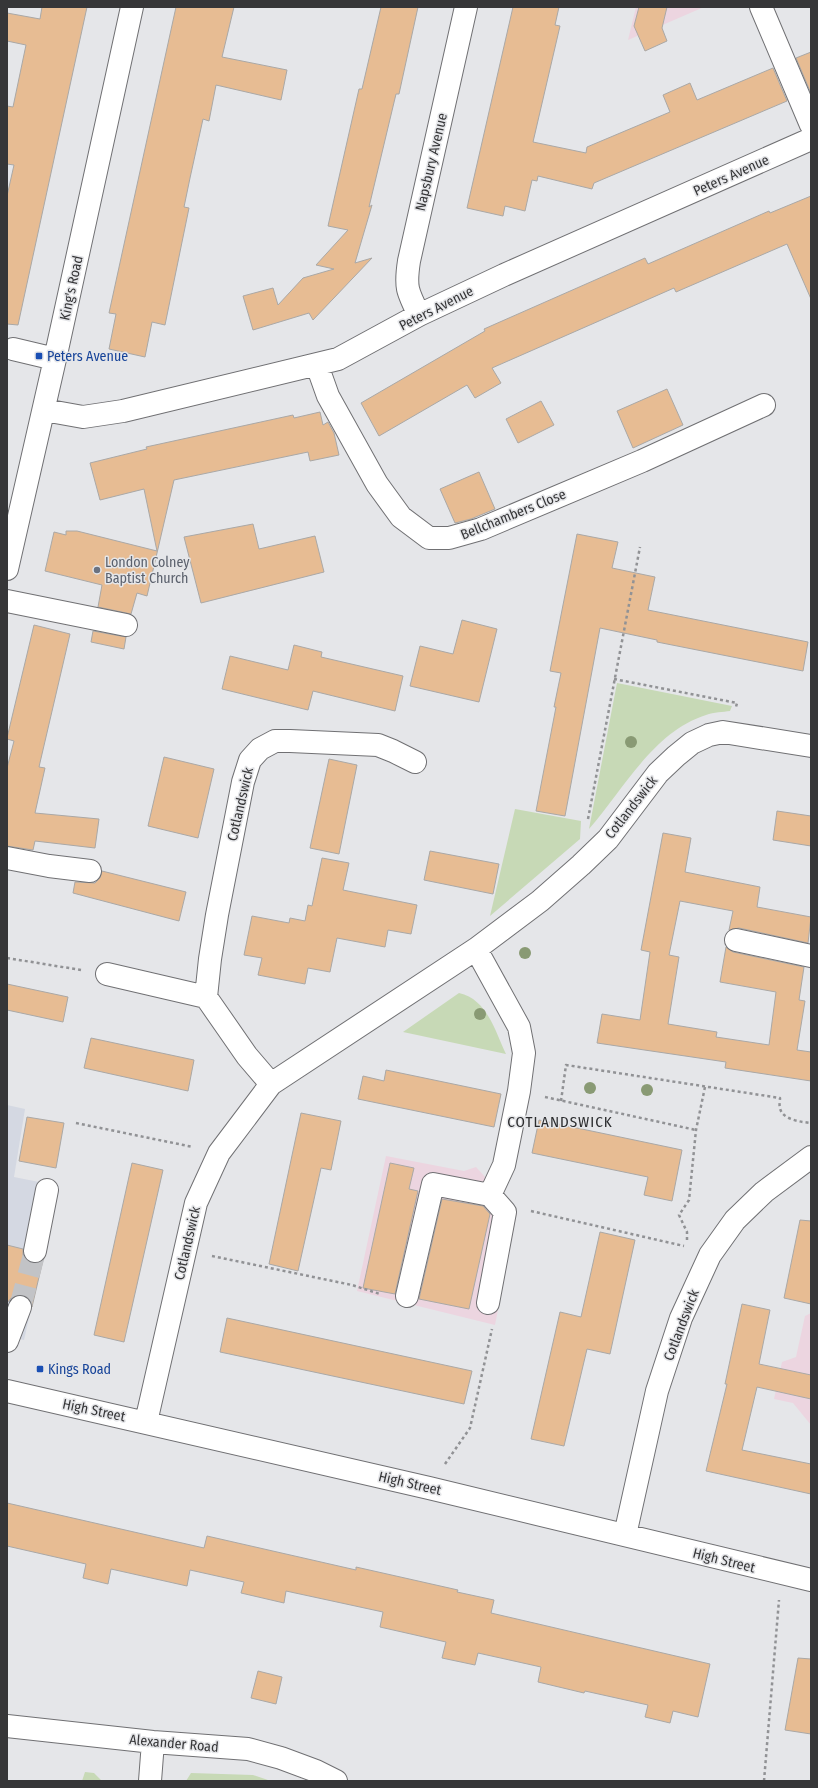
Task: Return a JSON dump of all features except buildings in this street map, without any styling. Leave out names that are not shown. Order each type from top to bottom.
[{"type":"street","name":"King's Road","points":[[7,569],[44,410],[132,7]]},
{"type":"street","name":"Napsbury Avenue","points":[[419,315],[407,290],[409,260],[466,7]]},
{"type":"street","points":[[760,7],[811,125]]},
{"type":"street","name":"Peters Avenue","points":[[44,410],[83,417],[123,411],[338,359],[419,315],[504,275],[811,140]]},
{"type":"street","points":[[13,349],[55,359]]},
{"type":"street","name":"Bellchambers Close","points":[[318,365],[328,396],[377,484],[401,516],[429,538],[449,538],[481,529],[642,461],[764,405]]},
{"type":"street","points":[[7,601],[126,625]]},
{"type":"street","name":"Cotlandswick","points":[[146,1422],[196,1202],[219,1153],[271,1084],[476,949],[540,900],[581,865],[608,839],[658,773],[692,743],[709,735],[723,732],[811,746]]},
{"type":"street","name":"Cotlandswick","points":[[206,997],[217,915],[241,790],[250,760],[255,754],[260,749],[275,741],[378,745],[415,762]]},
{"type":"street","points":[[7,858],[49,866],[90,871]]},
{"type":"street","points":[[736,940],[811,956]]},
{"type":"street","points":[[476,949],[518,1027],[524,1053],[519,1092],[504,1165],[490,1195]]},
{"type":"street","points":[[107,974],[206,997],[247,1056],[271,1084]]},
{"type":"street","name":"Cotlandswick","points":[[625,1535],[657,1391],[681,1318],[710,1255],[735,1220],[764,1192],[811,1157]]},
{"type":"street","points":[[407,1296],[433,1184],[490,1195],[505,1212],[488,1303]]},
{"type":"street","points":[[35,1251],[47,1190]]},
{"type":"street","points":[[7,1341],[20,1307]]},
{"type":"street","name":"High Street","points":[[7,1391],[429,1488],[811,1580]]},
{"type":"street","name":"Alexander Road","points":[[7,1726],[153,1742],[248,1750],[281,1758],[316,1771],[336,1781]]},
{"type":"street","points":[[150,1781],[153,1742]]},
{"type":"path","points":[[587,823],[640,547]]},
{"type":"path","points":[[614,679],[737,703],[732,733]]},
{"type":"path","points":[[7,958],[107,974]]},
{"type":"path","points":[[561,1100],[566,1065],[780,1098],[780,1108],[782,1113],[790,1119],[811,1123]]},
{"type":"path","points":[[505,1212],[517,1209],[543,1214],[687,1247],[687,1232],[679,1215],[689,1200],[696,1130],[705,1087]]},
{"type":"path","points":[[519,1092],[696,1130]]},
{"type":"path","points":[[76,1124],[219,1153]]},
{"type":"path","points":[[185,1251],[352,1285],[387,1296],[407,1296]]},
{"type":"path","points":[[429,1488],[470,1428],[494,1321],[488,1303]]},
{"type":"path","points":[[764,1781],[781,1574]]},
{"type":"shaded area","points":[[636,7],[704,7],[628,40]]},
{"type":"shaded area","points":[[7,1105],[25,1109],[14,1177],[59,1186],[24,1340],[7,1336]]},
{"type":"shaded area","points":[[386,1156],[464,1171],[476,1167],[517,1212],[495,1325],[357,1291]]},
{"type":"shaded area","points":[[811,1313],[811,1425],[793,1403],[774,1399],[782,1362],[796,1357],[805,1316]]},
{"type":"green space","points":[[617,683],[732,706],[730,711],[706,715],[687,723],[670,734],[641,763],[589,829]]},
{"type":"green space","points":[[515,809],[581,821],[580,839],[490,916]]},
{"type":"green space","points":[[459,993],[469,996],[483,1009],[494,1026],[506,1054],[403,1032]]},
{"type":"green space","points":[[85,1772],[94,1773],[102,1781],[82,1781]]},
{"type":"green space","points":[[191,1773],[253,1775],[271,1781],[186,1781]]},
{"type":"tunnel","points":[[20,1307],[35,1251]]},
{"type":"place","name":"Peters Avenue","points":[[39,356]]},
{"type":"place","name":"London Colney Baptist Church","points":[[97,570]]},
{"type":"place","name":"Kings Road","points":[[40,1369]]},
{"type":"district","name":"COTLANDSWICK","points":[[560,1122]]}]
